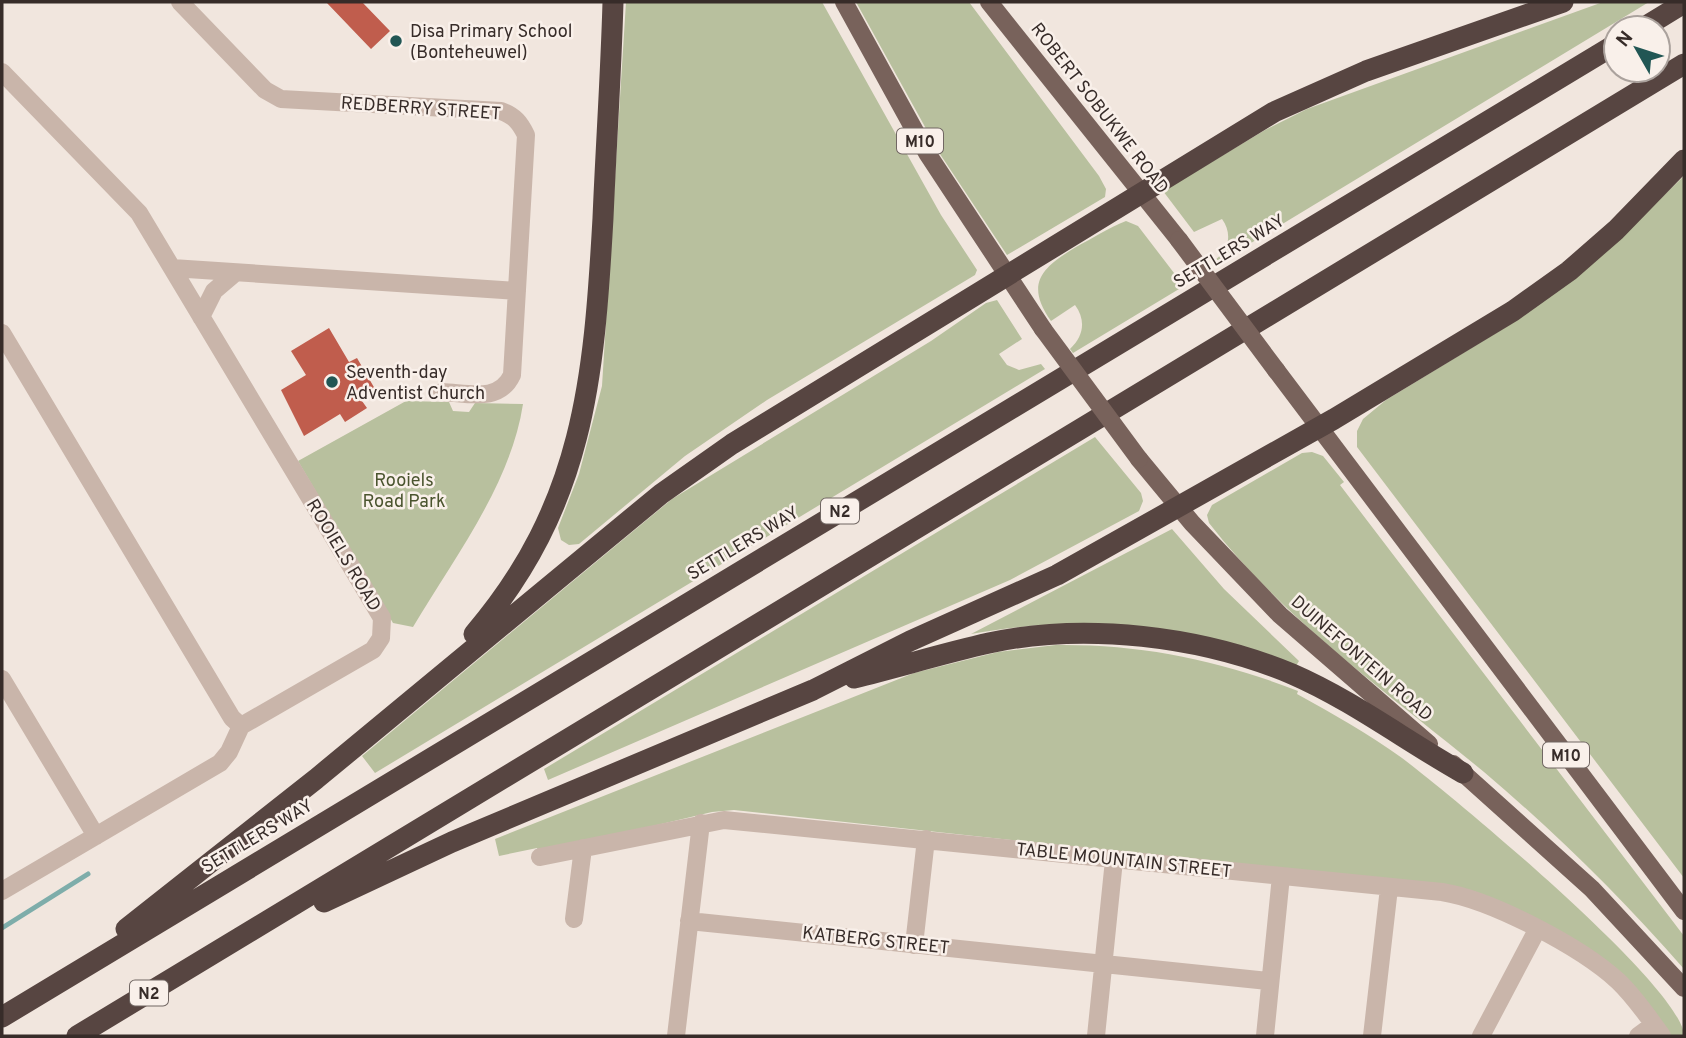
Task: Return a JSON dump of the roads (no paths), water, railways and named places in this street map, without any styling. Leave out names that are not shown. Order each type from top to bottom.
[{"type":"highway","points":[[434,680],[489,616],[535,545],[551,512],[578,440],[591,377],[597,324],[613,2]]},
{"type":"highway","points":[[65,979],[661,494],[792,406],[1233,134],[1321,90],[1563,2]]},
{"type":"highway","points":[[1666,14],[1684,3]]},
{"type":"highway","name":"SETTLERS WAY","points":[[2,1017],[1602,52]]},
{"type":"highway","name":"N2","points":[[77,1036],[1684,64]]},
{"type":"highway","points":[[221,950],[452,842],[813,690],[910,641],[1057,575],[1443,355],[1513,311],[1569,271],[1616,230],[1684,160]]},
{"type":"highway","points":[[813,690],[991,642],[1054,636],[1175,639],[1229,652],[1291,674],[1463,773]]},
{"type":"main road","name":"M10","points":[[844,2],[927,153],[1005,275]]},
{"type":"main road","name":"ROBERT SOBUKWE ROAD","points":[[989,2],[1179,240],[1318,427]]},
{"type":"main road","name":"DUINEFONTEIN ROAD","points":[[1005,275],[1139,459],[1178,507],[1248,583],[1308,641],[1463,773],[1592,888],[1684,988]]},
{"type":"main road","name":"M10","points":[[1318,427],[1684,911]]},
{"type":"street","name":"REDBERRY STREET","points":[[180,2],[265,90],[282,99],[492,110],[514,117],[526,135],[512,375],[509,382],[494,394],[442,392]]},
{"type":"street","name":"ROOIELS ROAD","points":[[2,72],[139,213],[384,624],[381,638],[373,650],[241,726]]},
{"type":"street","points":[[172,268],[517,291]]},
{"type":"street","points":[[201,317],[214,291],[234,274]]},
{"type":"street","points":[[2,333],[233,718],[241,726],[229,752],[220,762],[2,891]]},
{"type":"street","points":[[2,679],[96,836]]},
{"type":"street","name":"TABLE MOUNTAIN STREET","points":[[540,857],[701,823],[737,820],[1462,895],[1537,930],[1604,970],[1624,987],[1658,1030]]},
{"type":"street","points":[[676,1036],[701,823]]},
{"type":"street","points":[[914,945],[926,839]]},
{"type":"street","points":[[573,919],[583,848]]},
{"type":"street","points":[[1096,1036],[1114,860]]},
{"type":"street","points":[[1265,1036],[1268,981],[1281,876]]},
{"type":"street","points":[[1372,1036],[1389,888]]},
{"type":"street","name":"KATBERG STREET","points":[[689,921],[1268,981]]},
{"type":"street","points":[[1481,1036],[1537,930]]},
{"type":"street","points":[[1638,1036],[1658,1030]]},
{"type":"waterway","points":[[2,928],[88,874]]},
{"type":"place","name":"Disa Primary School (Bonteheuwel)","points":[[396,41]]},
{"type":"place","name":"Seventh-day Adventist Church","points":[[332,382]]},
{"type":"park label","name":"Rooiels Road Park","points":[[404,490]]}]
